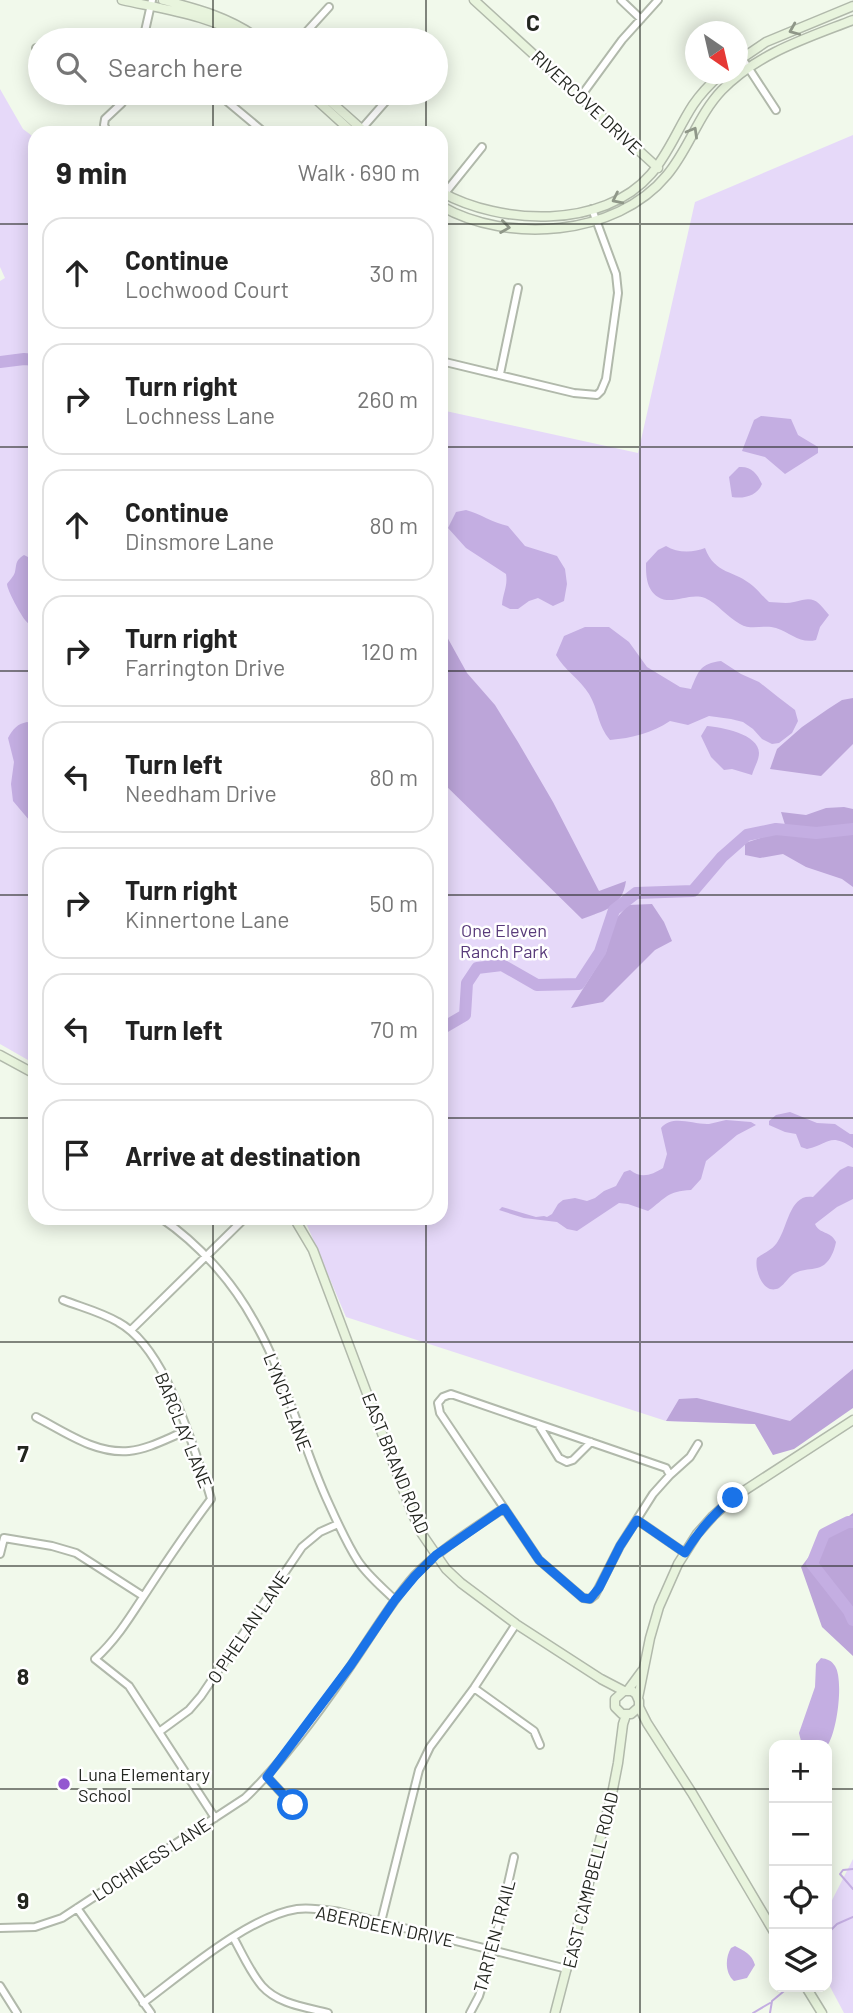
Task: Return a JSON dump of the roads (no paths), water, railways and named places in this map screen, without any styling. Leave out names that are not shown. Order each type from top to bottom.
[{"type":"main road","points":[[122,0],[151,3],[224,28]]},
{"type":"main road","points":[[163,0],[191,7],[233,22],[242,28]]},
{"type":"main road","name":"RIVERCOVE DRIVE","points":[[474,0],[667,176]]},
{"type":"main road","points":[[748,54],[766,42],[853,7]]},
{"type":"main road","points":[[748,68],[785,47],[853,20]]},
{"type":"main road","points":[[448,197],[500,214],[545,216],[567,215],[613,202],[641,184],[657,167],[693,105],[709,84]]},
{"type":"main road","points":[[448,209],[467,218],[509,228],[537,230],[597,220],[629,207],[667,176],[706,110],[729,84]]},
{"type":"main road","points":[[324,105],[351,126]]},
{"type":"main road","points":[[333,105],[353,126]]},
{"type":"main road","points":[[0,1055],[28,1070]]},
{"type":"main road","name":"EAST BRAND ROAD","points":[[298,1225],[313,1250],[412,1513],[436,1555],[461,1583],[516,1624],[601,1679],[626,1690]]},
{"type":"main road","points":[[629,1715],[639,1702],[643,1668],[667,1585],[697,1534],[733,1498],[853,1420]]},
{"type":"main road","points":[[643,1668],[626,1690],[615,1699],[617,1710],[647,1723]]},
{"type":"main road","name":"EAST BRAND ROAD","points":[[601,1679],[615,1699]]},
{"type":"main road","points":[[626,1690],[636,1694],[647,1723],[772,1929]]},
{"type":"main road","name":"EAST CAMPBELL ROAD","points":[[617,1710],[621,1745]]},
{"type":"main road","name":"EAST CAMPBELL ROAD","points":[[555,2013],[612,1794],[623,1724],[629,1715]]},
{"type":"main road","points":[[809,1992],[822,2013]]},
{"type":"street","points":[[621,0],[641,19]]},
{"type":"street","points":[[581,96],[622,40],[658,0]]},
{"type":"street","points":[[146,28],[151,3]]},
{"type":"street","points":[[310,28],[329,6]]},
{"type":"street","points":[[748,68],[776,110]]},
{"type":"street","points":[[104,126],[105,119],[120,105]]},
{"type":"street","points":[[231,105],[257,126]]},
{"type":"street","points":[[364,126],[383,105]]},
{"type":"street","points":[[448,188],[482,147]]},
{"type":"street","points":[[448,363],[574,393],[597,395],[601,391],[606,379],[618,293],[616,274],[592,209]]},
{"type":"street","points":[[500,374],[518,288]]},
{"type":"street","name":"LYNCH LANE","points":[[169,1225],[207,1256],[254,1320],[338,1524],[359,1563],[395,1600]]},
{"type":"street","points":[[131,1330],[238,1225]]},
{"type":"street","name":"BARCLAY LANE","points":[[63,1300],[119,1322],[147,1347],[165,1376],[211,1499],[114,1640],[94,1659],[129,1686],[159,1732]]},
{"type":"street","points":[[670,1475],[666,1468],[451,1394],[438,1403],[440,1413],[539,1560],[583,1598],[590,1599],[595,1595],[620,1546],[653,1494],[690,1457],[698,1444]]},
{"type":"street","points":[[36,1417],[87,1444],[109,1450],[129,1451],[142,1448],[186,1431]]},
{"type":"street","points":[[538,1424],[559,1458],[567,1462],[573,1460],[591,1442]]},
{"type":"street","name":"LOCHNESS LANE","points":[[0,1928],[24,1928],[62,1918],[245,1798],[267,1777],[415,1576],[436,1555],[504,1508]]},
{"type":"street","points":[[637,1520],[685,1553]]},
{"type":"street","name":"O PHELAN LANE","points":[[159,1732],[189,1710],[201,1696],[302,1547],[320,1532],[338,1524]]},
{"type":"street","points":[[0,1554],[4,1538],[76,1553],[143,1596]]},
{"type":"street","points":[[381,1923],[419,1770],[430,1747],[474,1688],[516,1624]]},
{"type":"street","points":[[474,1688],[534,1731],[540,1745]]},
{"type":"street","points":[[159,1732],[215,1818]]},
{"type":"street","points":[[267,1777],[293,1805]]},
{"type":"street","name":"TARTEN TRAIL","points":[[470,2013],[479,1996],[493,1950],[514,1857]]},
{"type":"street","points":[[77,1908],[150,2013]]},
{"type":"street","name":"ABERDEEN DRIVE","points":[[143,2003],[233,1937],[260,1922],[296,1909],[316,1909],[381,1923],[567,1969]]},
{"type":"street","points":[[233,1937],[261,1985],[272,1995],[287,2003],[328,2013]]},
{"type":"street","points":[[0,1986],[17,2013]]},
{"type":"waterway","points":[[0,362],[28,359]]},
{"type":"waterway","points":[[448,1025],[465,1015],[467,983],[477,968],[502,965],[537,985],[579,984],[600,952],[614,910],[636,893],[693,891],[722,857],[747,835],[776,829],[816,833],[853,829]]},
{"type":"waterway","points":[[853,1522],[824,1534],[812,1564],[853,1620]]},
{"type":"waterway","points":[[853,1869],[843,1870],[840,1874],[853,1889]]},
{"type":"waterway","points":[[832,1929],[853,1917]]},
{"type":"waterway","points":[[770,2013],[772,2001],[783,1992]]},
{"type":"waterway","points":[[753,2013],[770,2003]]},
{"type":"place","name":"Luna Elementary School","points":[[64,1784]]},
{"type":"park label","name":"One Eleven Ranch Park","points":[[504,940]]}]
